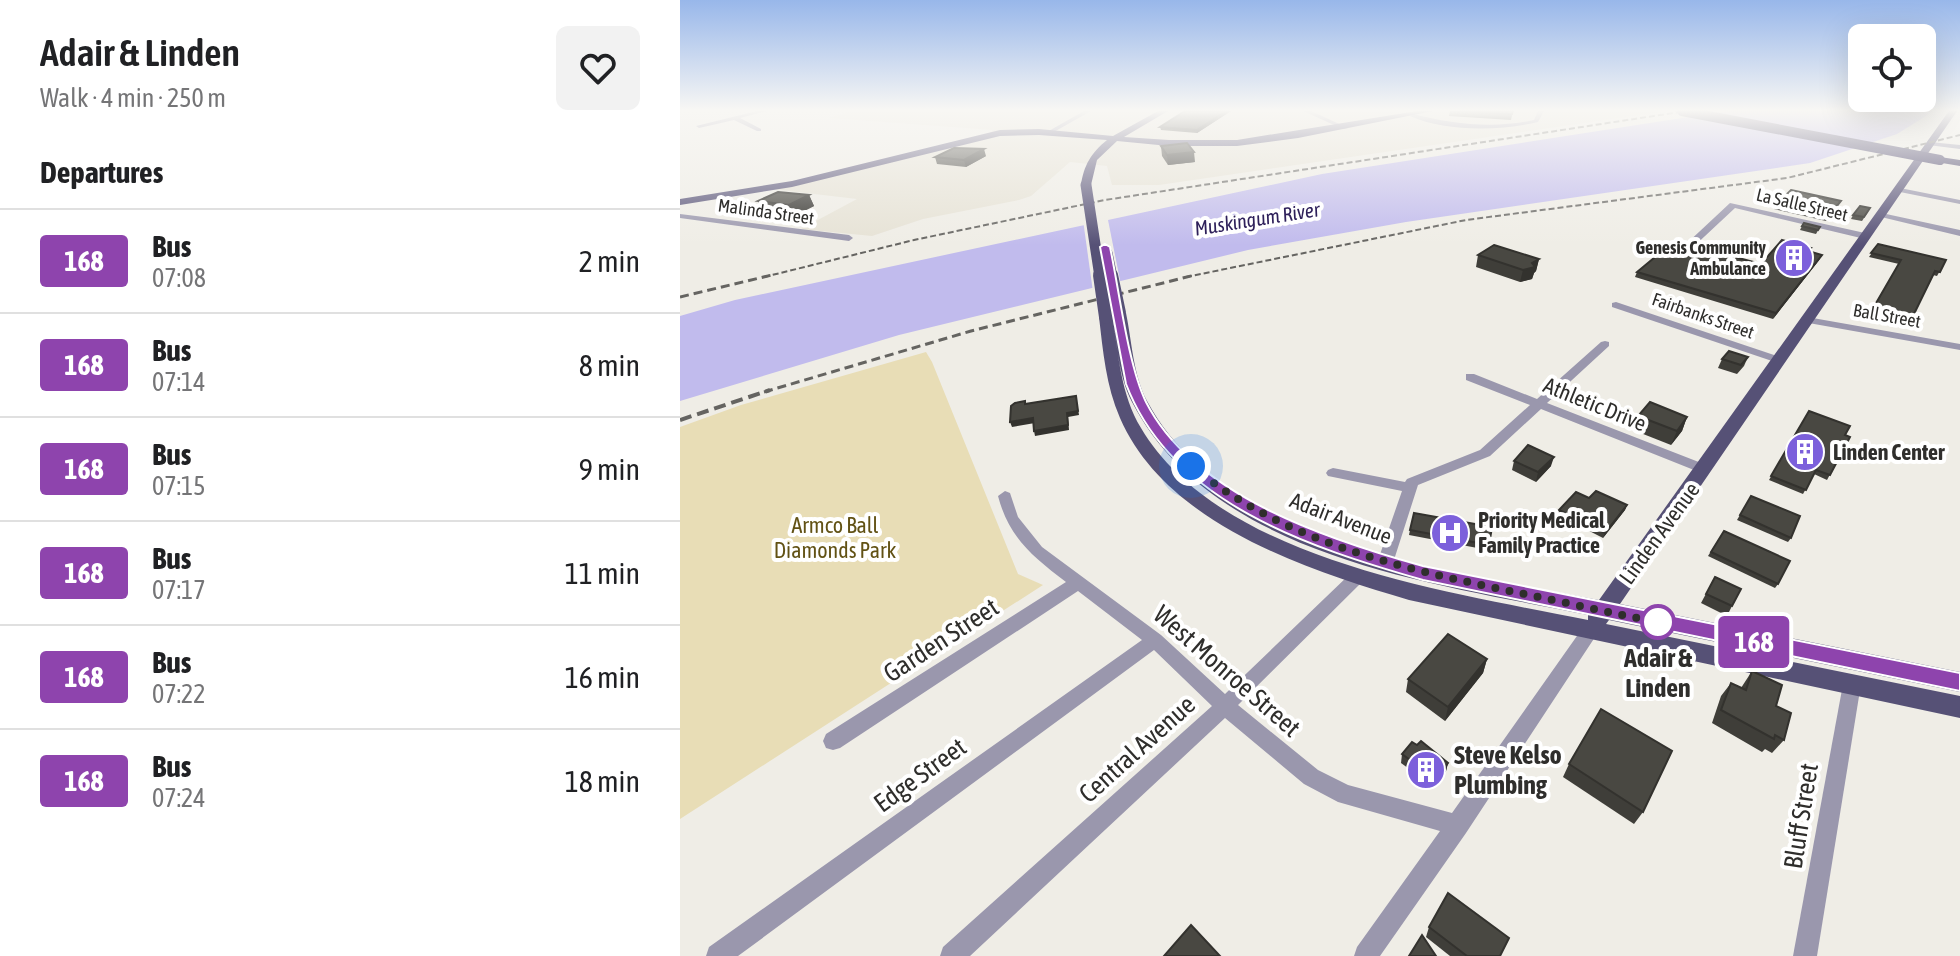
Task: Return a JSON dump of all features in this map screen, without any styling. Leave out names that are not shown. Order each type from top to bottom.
[{"type":"highway","points":[[1927,156],[1940,158]]},
{"type":"highway","points":[[1928,156],[1960,162]]},
{"type":"main road","points":[[680,202],[792,184],[903,156]]},
{"type":"main road","name":"Adair Avenue","points":[[1100,156],[1090,163],[1091,184],[1112,315],[1120,400],[1134,431],[1153,458],[1186,490],[1255,535],[1356,578],[1960,682]]},
{"type":"main road","name":"Linden Avenue","points":[[1597,621],[1922,156]]},
{"type":"main road","name":"Adair Avenue","points":[[1112,315],[1132,384],[1152,423],[1191,466],[1220,490],[1281,525],[1343,551],[1597,621],[1852,684],[1960,707]]},
{"type":"street","points":[[1898,189],[1960,202]]},
{"type":"street","name":"La Salle Street","points":[[1687,248],[1733,205],[1865,236]]},
{"type":"street","points":[[1880,214],[1960,233]]},
{"type":"street","name":"Malinda Street","points":[[680,216],[849,238]]},
{"type":"street","name":"Fairbanks Street","points":[[1616,305],[1779,360]]},
{"type":"street","name":"Ball Street","points":[[1807,320],[1960,347]]},
{"type":"street","points":[[1385,563],[1412,482],[1485,453],[1605,344]]},
{"type":"street","name":"Athletic Drive","points":[[1470,377],[1704,469]]},
{"type":"street","points":[[1333,473],[1408,487]]},
{"type":"street","name":"West Monroe Street","points":[[1005,496],[1011,518],[1036,551],[1155,640],[1225,706],[1311,777],[1345,795],[1458,825]]},
{"type":"street","name":"Central Avenue","points":[[952,956],[1225,706],[1356,578]]},
{"type":"street","name":"Garden Street","points":[[833,741],[1077,583]]},
{"type":"street","name":"Linden Avenue","points":[[1366,956],[1597,621]]},
{"type":"street","name":"Edge Street","points":[[718,956],[1155,640]]},
{"type":"street","name":"Bluff Street","points":[[1805,956],[1852,684]]},
{"type":"shaded area","points":[[907,156],[1361,156],[1159,185],[1112,185],[1107,166],[1070,162],[1031,196],[923,219],[872,236],[801,229],[857,199],[772,189]]},
{"type":"green space","name":"Armco Ball Diamonds Park","points":[[926,352],[1018,574],[1043,585],[680,819],[680,427],[741,405]]},
{"type":"water","name":"Muskingum River","points":[[1440,156],[1832,156],[1810,163],[1406,222],[1248,250],[899,335],[680,401],[680,316],[735,300],[1322,174]]},
{"type":"pier","points":[[1107,215],[1121,285],[1093,292],[1083,220]]},
{"type":"building","points":[[938,156],[972,156],[964,160],[935,157]]},
{"type":"building","points":[[1791,190],[1841,201],[1828,217],[1776,205]]},
{"type":"building","points":[[778,192],[809,195],[789,205],[758,201]]},
{"type":"building","points":[[1860,206],[1870,208],[1864,217],[1853,215]]},
{"type":"building","points":[[1804,223],[1820,227],[1818,230],[1802,226]]},
{"type":"building","points":[[1782,240],[1811,248],[1808,251],[1822,255],[1776,313],[1637,272],[1666,248],[1682,253],[1694,246],[1761,264]]},
{"type":"building","points":[[1878,244],[1946,260],[1940,272],[1935,271],[1913,316],[1875,305],[1901,260],[1871,253]]},
{"type":"building","points":[[1494,245],[1539,259],[1532,263],[1535,267],[1523,270],[1478,255]]},
{"type":"building","points":[[1729,351],[1748,357],[1741,365],[1722,359]]},
{"type":"building","points":[[1076,396],[1078,411],[1067,413],[1068,425],[1034,431],[1033,418],[1010,422],[1011,406],[1015,403]]},
{"type":"building","points":[[1650,402],[1687,417],[1677,431],[1638,416]]},
{"type":"building","name":"Linden Center","points":[[1809,411],[1850,426],[1845,435],[1850,437],[1830,475],[1816,470],[1806,490],[1771,476]]},
{"type":"building","points":[[1528,445],[1554,457],[1538,472],[1514,461]]},
{"type":"building","points":[[1596,491],[1627,505],[1605,533],[1559,510],[1576,492],[1589,498]]},
{"type":"building","points":[[1751,496],[1800,516],[1791,538],[1740,515]]},
{"type":"building","name":"Priority Medical Family Practice","points":[[1414,513],[1492,527],[1489,545],[1410,530]]},
{"type":"building","points":[[1724,531],[1790,561],[1778,584],[1711,552]]},
{"type":"building","points":[[1715,577],[1741,589],[1732,606],[1706,594]]},
{"type":"building","points":[[1448,634],[1487,659],[1448,707],[1408,679]]},
{"type":"building","points":[[1752,671],[1782,685],[1776,706],[1791,713],[1784,740],[1775,735],[1774,739],[1721,710],[1731,683],[1746,690]]},
{"type":"building","points":[[1601,709],[1672,751],[1643,812],[1569,764]]},
{"type":"building","points":[[1421,741],[1448,763],[1436,779],[1402,754],[1412,742],[1417,745]]},
{"type":"building","points":[[1448,893],[1509,938],[1500,956],[1467,956],[1429,927]]},
{"type":"building","points":[[1191,925],[1220,956],[1164,956]]},
{"type":"building","points":[[1422,935],[1436,956],[1409,956]]},
{"type":"railway","points":[[764,277],[914,240],[1105,200],[1395,156]]},
{"type":"railway","points":[[1191,276],[1466,220],[1787,178],[1877,156]]},
{"type":"railway","points":[[680,297],[772,275]]},
{"type":"railway","points":[[764,392],[971,331],[1191,276]]},
{"type":"railway","points":[[1186,277],[1191,276]]},
{"type":"railway","points":[[764,392],[770,390]]},
{"type":"railway","points":[[680,420],[764,392]]},
{"type":"bus line","name":"168","points":[[1105,247],[1132,384],[1139,401],[1169,445],[1220,490],[1254,511],[1343,551],[1423,573],[1960,682]]},
{"type":"place","name":"Genesis Community Ambulance","points":[[1794,258]]},
{"type":"place","name":"Linden Center","points":[[1805,452]]},
{"type":"place","name":"Priority Medical Family Practice","points":[[1450,533]]},
{"type":"place","name":"Adair & Linden","points":[[1658,622]]},
{"type":"place","name":"Steve Kelso Plumbing","points":[[1426,770]]},
{"type":"route","points":[[1191,466],[1220,490],[1254,511],[1343,551],[1423,573],[1666,624],[1658,622]]}]
